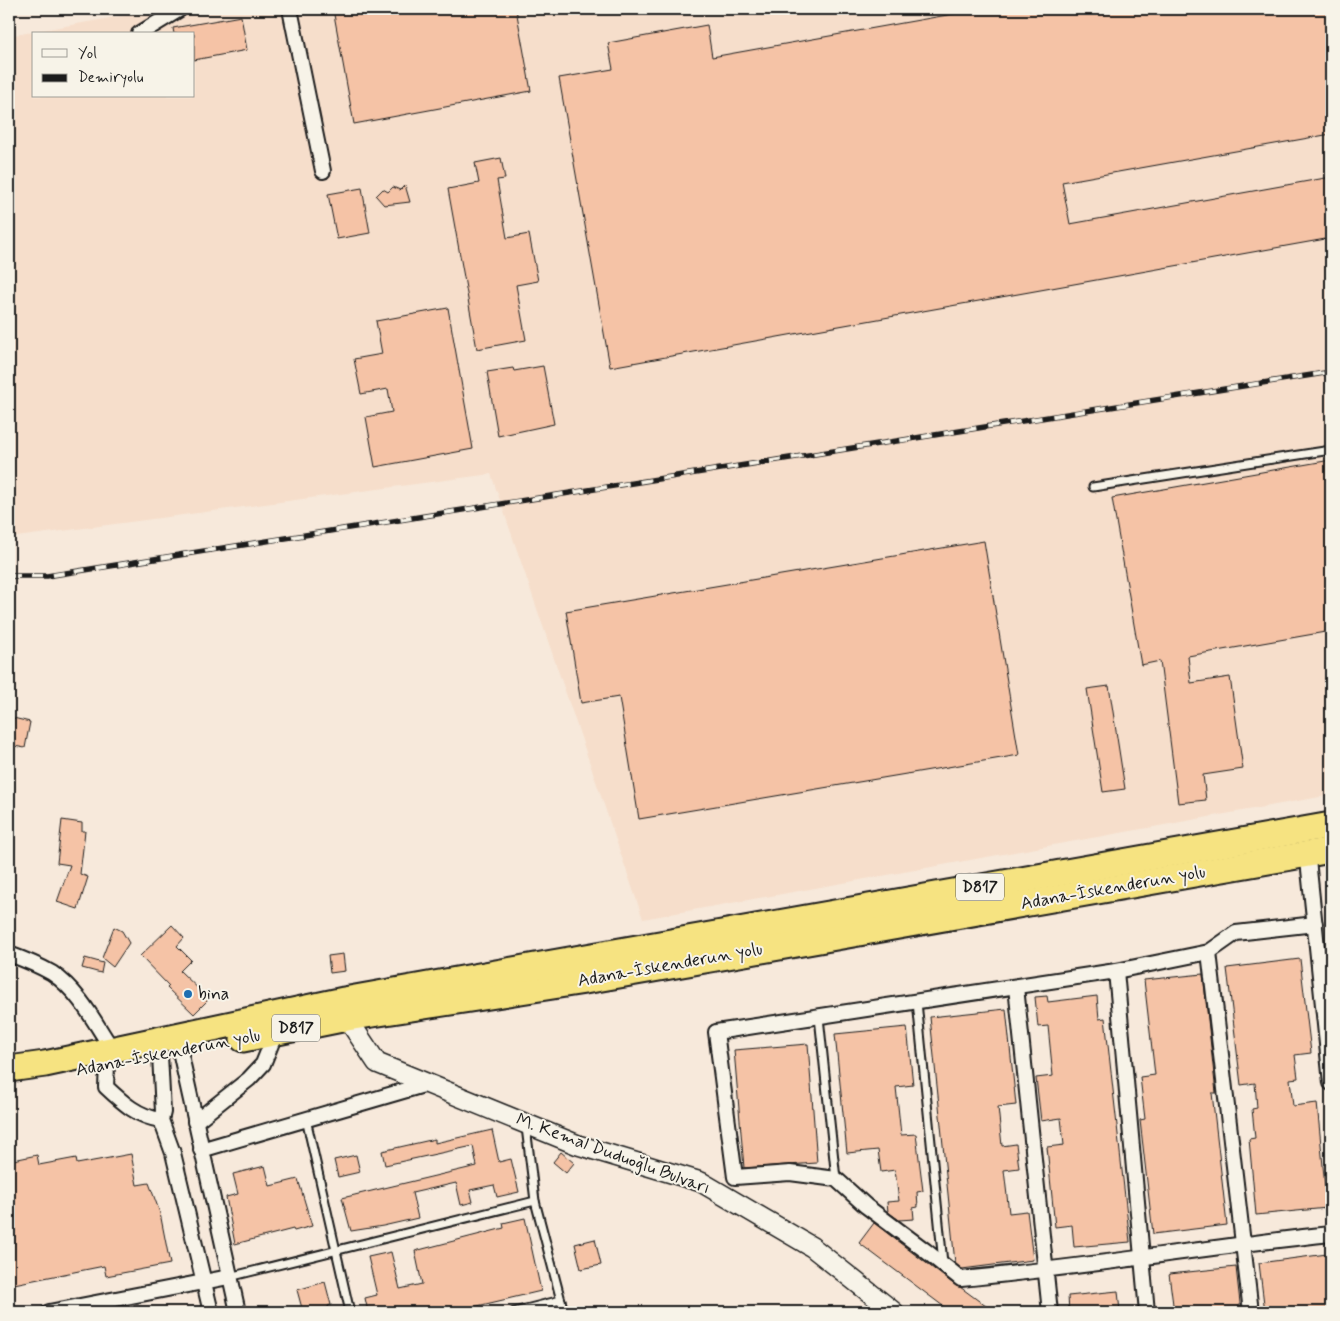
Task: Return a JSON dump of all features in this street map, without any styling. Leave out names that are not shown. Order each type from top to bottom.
[{"type":"highway","name":"D817","points":[[9,1069],[109,1057],[345,1009],[582,956],[631,960],[1314,844],[1331,825]]},
{"type":"highway","name":"Adana-İskenderun yolu","points":[[9,1082],[52,1076],[109,1057],[170,1053],[276,1032],[345,1009],[585,981],[631,960]]},
{"type":"street","points":[[142,32],[180,9]]},
{"type":"street","points":[[290,9],[322,171]]},
{"type":"street","points":[[1314,844],[1315,924],[1331,1083]]},
{"type":"street","points":[[1315,924],[1236,933],[1209,952],[1116,971],[716,1032],[735,1177],[790,1173],[836,1180],[866,1206],[961,1279],[1047,1271],[1244,1243],[1331,1234]]},
{"type":"street","points":[[1209,952],[1251,1312]]},
{"type":"street","points":[[9,954],[53,974],[80,1000],[109,1057],[106,1087],[128,1107],[149,1118],[161,1120]]},
{"type":"street","points":[[1116,971],[1147,1312]]},
{"type":"street","points":[[1016,987],[1050,1312]]},
{"type":"street","name":"M. Kemal Duduoğlu Bulvarı","points":[[345,1009],[377,1063],[578,1145],[701,1182],[812,1247],[894,1312]]},
{"type":"street","points":[[195,1122],[249,1079],[263,1064],[276,1032]]},
{"type":"street","points":[[170,1053],[161,1120],[173,1153],[211,1312]]},
{"type":"street","points":[[170,1053],[195,1122],[238,1312]]},
{"type":"street","points":[[201,1150],[427,1084]]},
{"type":"street","points":[[50,1312],[96,1308],[229,1277]]},
{"type":"lane","points":[[1093,487],[1331,450]]},
{"type":"lane","points":[[917,1002],[943,1264]]},
{"type":"lane","points":[[819,1017],[836,1180]]},
{"type":"lane","points":[[306,1119],[350,1312]]},
{"type":"lane","points":[[525,1124],[535,1201],[564,1312]]},
{"type":"lane","points":[[229,1277],[535,1201]]},
{"type":"lane","points":[[514,1312],[561,1300]]},
{"type":"shaded area","points":[[133,9],[1331,9],[1331,795],[643,919],[491,474],[9,538],[9,36],[133,14]]},
{"type":"building","points":[[333,9],[516,9],[531,91],[354,124]]},
{"type":"building","points":[[981,9],[1331,9],[1331,134],[1062,182],[1070,224],[1331,177],[1331,238],[610,367],[559,78],[613,69],[608,43],[707,25],[712,57]]},
{"type":"building","points":[[241,16],[247,50],[195,60],[195,32],[174,32],[173,28]]},
{"type":"building","points":[[501,158],[505,179],[497,180],[507,238],[529,234],[538,281],[516,285],[526,340],[477,349],[448,189],[479,183],[475,163]]},
{"type":"building","points":[[405,185],[410,202],[384,205],[376,196],[383,189],[388,192],[393,187],[400,190]]},
{"type":"building","points":[[362,188],[370,233],[337,239],[328,194]]},
{"type":"building","points":[[448,308],[473,449],[375,467],[366,417],[392,412],[388,389],[361,394],[354,359],[382,354],[376,321]]},
{"type":"building","points":[[543,366],[554,424],[498,436],[487,372],[513,368],[514,371]]},
{"type":"building","points":[[1331,460],[1331,631],[1188,656],[1191,683],[1230,677],[1243,769],[1203,775],[1206,800],[1178,803],[1160,661],[1141,665],[1112,498]]},
{"type":"building","points":[[984,541],[1019,755],[639,819],[619,697],[581,703],[566,611]]},
{"type":"building","points":[[1109,686],[1125,789],[1103,792],[1087,689]]},
{"type":"building","points":[[9,717],[30,722],[25,748],[9,745]]},
{"type":"building","points":[[62,820],[82,823],[82,831],[85,831],[80,874],[88,877],[78,909],[57,902],[70,865],[57,863]]},
{"type":"building","points":[[172,925],[184,938],[177,946],[191,960],[180,971],[209,999],[194,1014],[167,988],[169,986],[140,956]]},
{"type":"building","points":[[114,927],[122,931],[129,943],[113,967],[102,958]]},
{"type":"building","points":[[343,954],[345,971],[330,973],[328,956]]},
{"type":"building","points":[[85,958],[103,963],[101,973],[82,968]]},
{"type":"building","points":[[1300,959],[1311,1053],[1295,1055],[1298,1078],[1290,1079],[1293,1106],[1317,1103],[1327,1208],[1256,1215],[1249,1139],[1255,1138],[1252,1109],[1257,1108],[1255,1083],[1241,1085],[1227,968]]},
{"type":"building","points":[[1203,974],[1216,1093],[1212,1093],[1227,1225],[1153,1234],[1140,1120],[1145,1119],[1140,1077],[1155,1075],[1144,980]]},
{"type":"building","points":[[1047,996],[1048,1002],[1097,996],[1099,1019],[1105,1018],[1130,1242],[1074,1247],[1072,1225],[1055,1227],[1047,1147],[1064,1145],[1061,1118],[1041,1121],[1036,1078],[1053,1076],[1048,1026],[1038,1027],[1035,997]]},
{"type":"building","points":[[1006,1009],[1016,1105],[998,1107],[1002,1146],[1016,1144],[1019,1168],[1004,1170],[1009,1213],[1027,1211],[1033,1260],[962,1269],[955,1263],[930,1017]]},
{"type":"building","points":[[907,1027],[913,1085],[896,1087],[901,1135],[916,1134],[923,1191],[917,1192],[918,1207],[913,1208],[914,1219],[899,1220],[888,1212],[887,1202],[899,1201],[895,1170],[881,1172],[878,1150],[847,1153],[835,1034]]},
{"type":"building","points":[[808,1044],[817,1163],[744,1168],[734,1050]]},
{"type":"building","points":[[492,1130],[499,1162],[511,1159],[519,1192],[497,1197],[494,1185],[470,1190],[473,1202],[461,1205],[456,1183],[412,1193],[418,1218],[351,1231],[342,1198],[477,1166],[473,1146],[385,1165],[382,1151],[435,1139],[435,1143]]},
{"type":"building","points":[[561,1152],[574,1163],[566,1173],[553,1162]]},
{"type":"building","points":[[131,1154],[137,1185],[149,1183],[160,1213],[170,1264],[106,1276],[104,1266],[9,1285],[9,1161],[37,1155],[39,1165],[76,1158],[77,1164]]},
{"type":"building","points":[[356,1155],[360,1172],[338,1177],[334,1160]]},
{"type":"building","points":[[265,1166],[270,1186],[298,1179],[312,1226],[235,1244],[226,1197],[238,1194],[233,1174]]},
{"type":"building","points":[[525,1218],[541,1291],[452,1312],[368,1312],[365,1298],[377,1295],[368,1257],[391,1252],[400,1289],[422,1284],[415,1251],[504,1228],[503,1223]]},
{"type":"building","points":[[874,1223],[956,1286],[994,1312],[951,1312],[859,1243]]},
{"type":"building","points":[[595,1239],[601,1265],[581,1269],[575,1244]]},
{"type":"building","points":[[1327,1254],[1331,1286],[1331,1312],[1265,1312],[1259,1263]]},
{"type":"building","points":[[1236,1267],[1241,1312],[1174,1312],[1169,1274]]},
{"type":"building","points":[[325,1282],[331,1305],[328,1306],[329,1312],[303,1312],[297,1290]]},
{"type":"building","points":[[1118,1291],[1120,1312],[1069,1312],[1068,1296]]},
{"type":"railway","points":[[9,576],[47,576],[1331,372]]},
{"type":"place","name":"bina","points":[[188,994]]}]
